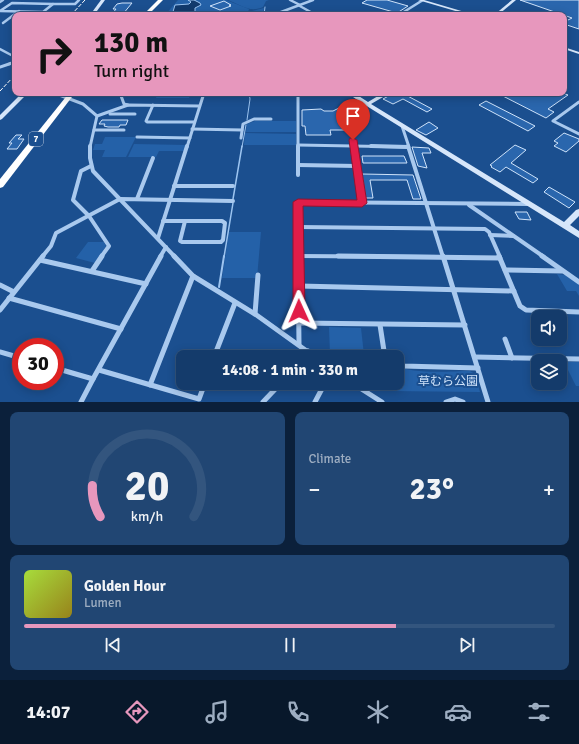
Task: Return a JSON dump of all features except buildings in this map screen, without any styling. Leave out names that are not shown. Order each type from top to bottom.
[{"type":"highway","points":[[148,12],[161,0]]},
{"type":"highway","name":"7","points":[[0,185],[70,96]]},
{"type":"street","points":[[17,0],[0,11],[43,12],[53,4]]},
{"type":"street","points":[[12,3],[75,4],[79,0]]},
{"type":"street","points":[[94,12],[102,0]]},
{"type":"street","points":[[290,0],[311,12]]},
{"type":"street","points":[[303,0],[308,2]]},
{"type":"street","points":[[281,12],[313,0]]},
{"type":"street","points":[[404,12],[422,0],[463,12]]},
{"type":"street","points":[[500,12],[514,0]]},
{"type":"street","points":[[3,23],[12,16]]},
{"type":"street","points":[[0,49],[11,55]]},
{"type":"street","points":[[567,49],[579,53]]},
{"type":"street","points":[[0,67],[12,63]]},
{"type":"street","points":[[0,118],[23,96]]},
{"type":"street","points":[[70,96],[94,111],[97,116],[90,150],[91,166],[120,199],[193,276],[234,303],[255,314],[307,350]]},
{"type":"street","points":[[121,96],[124,104],[128,105]]},
{"type":"street","points":[[158,238],[203,96]]},
{"type":"street","points":[[298,96],[298,175]]},
{"type":"street","points":[[355,96],[579,235]]},
{"type":"street","points":[[367,104],[382,96]]},
{"type":"street","points":[[579,102],[553,121],[579,134]]},
{"type":"street","points":[[97,116],[128,105],[199,106]]},
{"type":"street","points":[[153,106],[146,121],[147,122],[194,122]]},
{"type":"street","points":[[106,114],[135,114]]},
{"type":"street","points":[[241,138],[243,122],[254,119],[271,119]]},
{"type":"street","points":[[402,126],[488,402]]},
{"type":"street","points":[[192,129],[242,130]]},
{"type":"street","points":[[94,130],[124,130]]},
{"type":"street","points":[[137,137],[190,138]]},
{"type":"street","points":[[353,140],[362,203]]},
{"type":"street","points":[[298,145],[408,147]]},
{"type":"street","points":[[137,199],[153,158]]},
{"type":"street","points":[[298,165],[357,166]]},
{"type":"street","points":[[91,166],[81,171],[73,200],[89,216],[109,246],[92,271]]},
{"type":"street","points":[[174,186],[233,186]]},
{"type":"street","points":[[0,310],[40,260],[50,246],[56,233],[120,199],[232,201]]},
{"type":"street","points":[[299,344],[298,202],[469,205],[528,204]]},
{"type":"street","points":[[469,205],[579,282]]},
{"type":"street","points":[[564,226],[579,212]]},
{"type":"street","points":[[163,221],[185,221],[222,221],[225,223],[223,240],[221,242],[182,242],[180,241],[185,221]]},
{"type":"street","points":[[298,227],[485,229],[490,235],[520,306],[526,310],[579,312]]},
{"type":"street","points":[[490,235],[515,236]]},
{"type":"street","points":[[81,402],[166,247]]},
{"type":"street","points":[[298,256],[500,258]]},
{"type":"street","points":[[40,260],[146,284]]},
{"type":"street","points":[[505,270],[563,271]]},
{"type":"street","points":[[150,385],[193,276]]},
{"type":"street","points":[[255,314],[258,276]]},
{"type":"street","points":[[0,285],[14,292]]},
{"type":"street","points":[[299,286],[514,291]]},
{"type":"street","points":[[9,298],[121,329]]},
{"type":"street","points":[[217,350],[234,303]]},
{"type":"street","points":[[299,323],[465,325]]},
{"type":"street","points":[[380,325],[384,350]]},
{"type":"street","points":[[505,339],[512,358]]},
{"type":"street","points":[[0,352],[12,355]]},
{"type":"street","points":[[474,357],[579,359]]},
{"type":"street","points":[[404,366],[478,368]]},
{"type":"street","points":[[98,370],[199,399],[202,390]]},
{"type":"street","points":[[64,371],[93,379]]},
{"type":"street","points":[[262,402],[274,390]]},
{"type":"street","points":[[315,402],[321,390]]},
{"type":"street","points":[[363,390],[382,402]]},
{"type":"street","points":[[446,402],[451,399],[458,399],[463,402]]},
{"type":"green space","points":[[178,0],[226,0],[249,9],[248,12],[168,12]]},
{"type":"green space","points":[[228,0],[269,0],[266,1],[263,7],[258,9],[250,9]]},
{"type":"green space","points":[[264,8],[263,12],[248,12]]},
{"type":"green space","points":[[157,96],[190,96],[189,98],[156,98]]},
{"type":"green space","points":[[255,121],[296,121],[296,132],[246,132],[247,124]]},
{"type":"green space","points":[[245,133],[296,134],[296,145],[244,145]]},
{"type":"green space","points":[[105,137],[136,137],[126,157],[102,157],[105,150],[93,150],[95,144],[102,144]]},
{"type":"green space","points":[[134,144],[186,145],[184,151],[159,151],[156,157],[128,157]]},
{"type":"green space","points":[[229,232],[261,232],[257,278],[222,278]]},
{"type":"green space","points":[[88,242],[104,242],[106,246],[95,263],[76,258]]},
{"type":"green space","points":[[557,274],[566,275],[579,284],[579,296],[576,291],[567,291]]},
{"type":"green space","points":[[329,327],[361,328],[363,350],[330,350]]},
{"type":"green space","points":[[567,362],[579,362],[579,386],[576,386],[567,368]]},
{"type":"green space","name":"草むら公園","points":[[404,368],[443,372],[470,371],[475,374],[480,392],[390,391],[404,390]]},
{"type":"shaded area","points":[[188,0],[194,0],[201,5],[195,8],[195,12],[173,12],[175,5],[189,4],[191,2]]},
{"type":"waterway","points":[[264,12],[265,7]]},
{"type":"waterway","points":[[247,120],[250,96]]},
{"type":"waterway","points":[[242,147],[246,125]]},
{"type":"waterway","points":[[233,199],[242,146]]},
{"type":"waterway","points":[[224,257],[233,203]]},
{"type":"waterway","points":[[219,287],[224,256]]},
{"type":"railway","points":[[74,12],[85,0]]},
{"type":"railway","points":[[0,91],[12,78]]},
{"type":"route","points":[[299,311],[298,202],[362,203],[353,140]]}]
